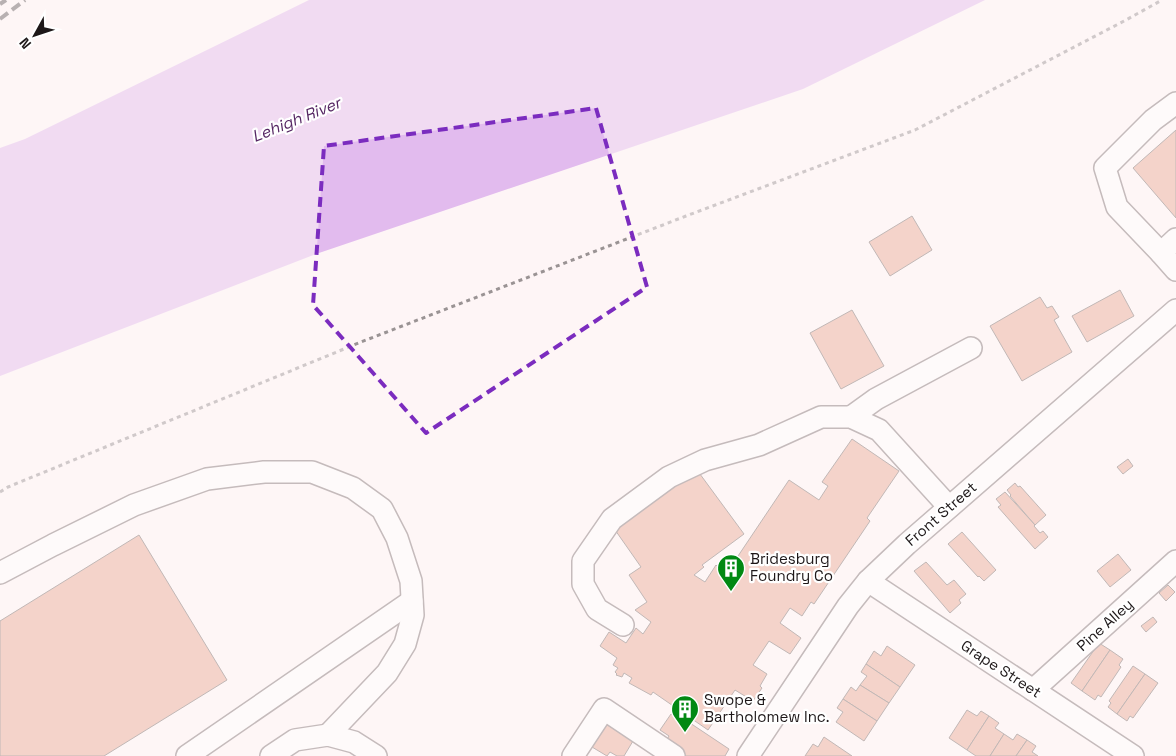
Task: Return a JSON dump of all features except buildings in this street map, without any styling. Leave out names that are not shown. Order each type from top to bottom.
[{"type":"street","points":[[1176,103],[1153,120],[1104,168],[1117,207],[1169,246],[1176,270]]},
{"type":"street","name":"Front Street","points":[[748,756],[848,606],[868,581],[906,544],[1176,310]]},
{"type":"street","points":[[851,417],[876,399],[971,348]]},
{"type":"street","points":[[622,625],[597,609],[583,584],[583,561],[612,518],[670,477],[705,460],[759,445],[821,417],[851,417],[879,430],[949,507]]},
{"type":"street","points":[[0,573],[134,505],[207,479],[264,472],[312,472],[352,488],[382,509],[397,538],[411,581],[413,615],[405,644],[388,674],[328,735]]},
{"type":"street","name":"Pine Alley","points":[[1033,690],[1176,561]]},
{"type":"street","name":"Grape Street","points":[[868,581],[1133,756]]},
{"type":"street","points":[[187,756],[412,601]]},
{"type":"street","points":[[573,756],[604,709],[674,756]]},
{"type":"street","points":[[271,756],[294,740],[328,735],[354,742],[376,756]]},
{"type":"path","points":[[0,492],[8,487],[361,342],[695,212],[915,130],[1162,0]]},
{"type":"highlighted area","points":[[596,108],[647,287],[426,433],[313,305],[324,146]]},
{"type":"water","name":"Lehigh River","points":[[309,0],[985,0],[803,89],[316,254],[0,376],[0,148],[25,139]]},
{"type":"railway","points":[[0,4],[6,0]]},
{"type":"railway","points":[[0,19],[25,0]]},
{"type":"place","name":"Bridesburg Foundry Co","points":[[731,592]]},
{"type":"place","name":"Swope & Bartholomew Inc.","points":[[685,733]]}]
